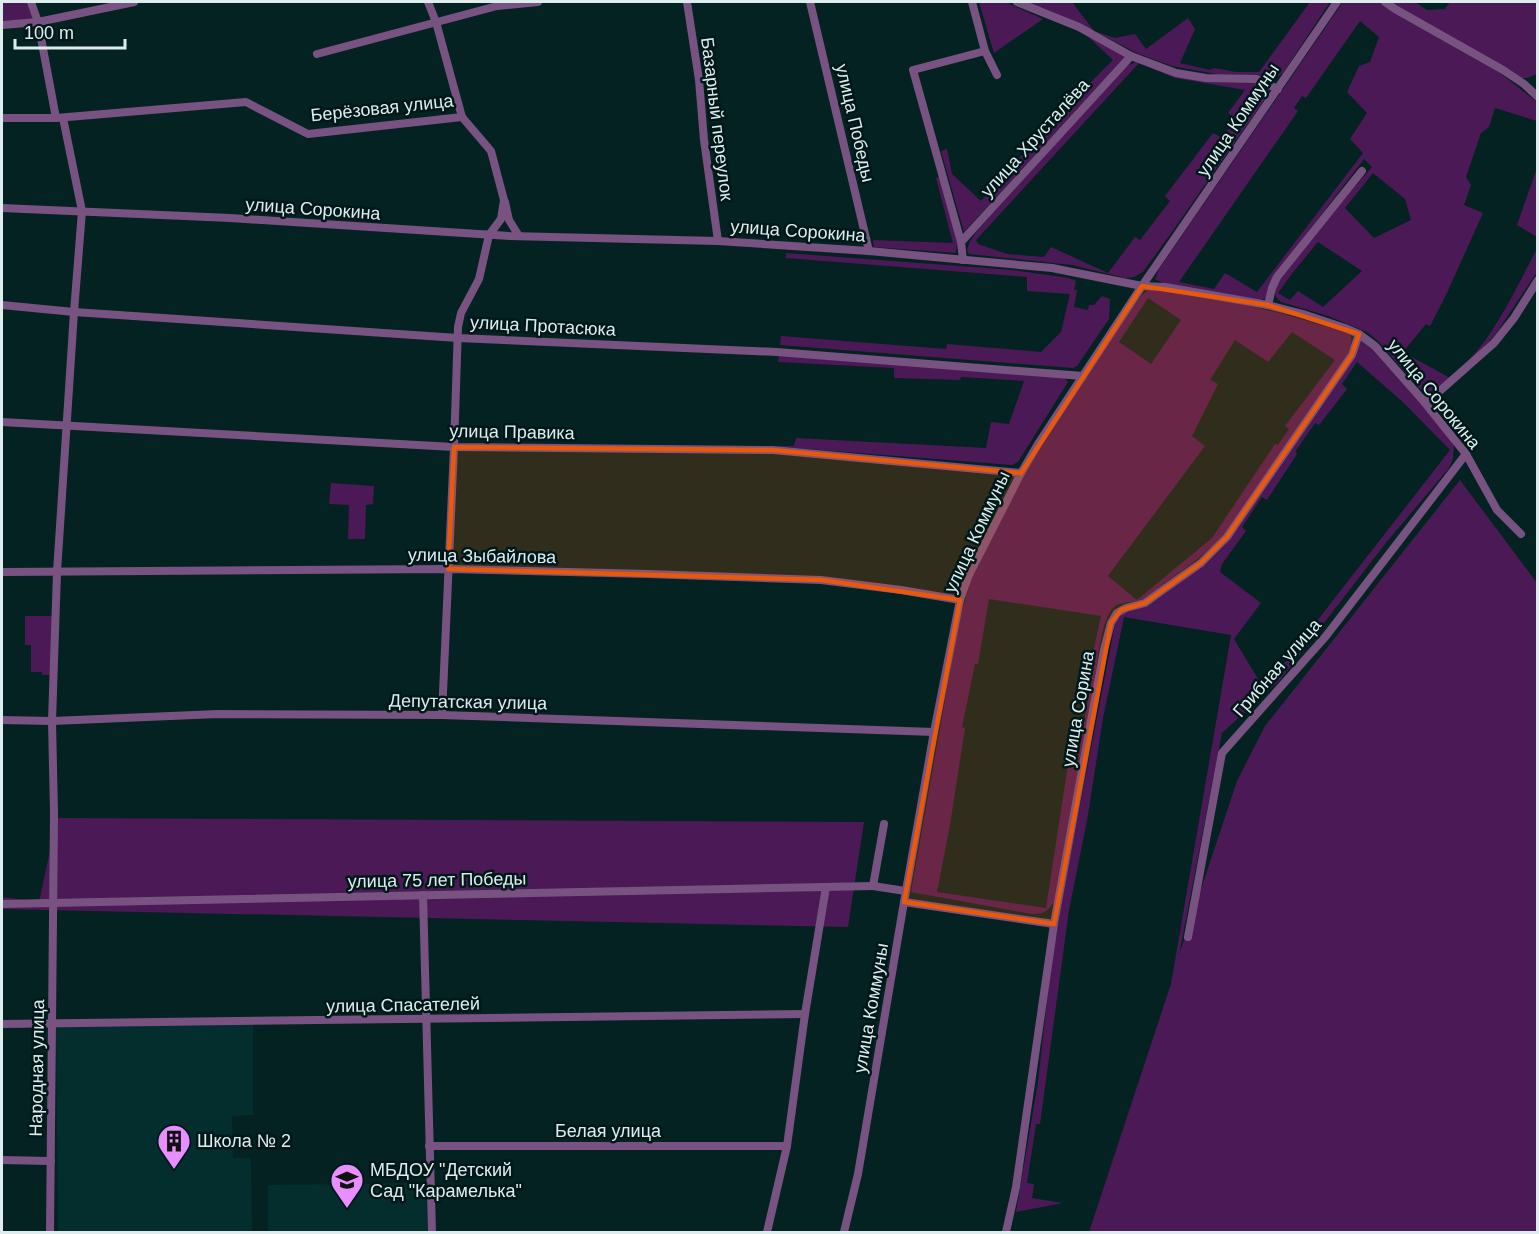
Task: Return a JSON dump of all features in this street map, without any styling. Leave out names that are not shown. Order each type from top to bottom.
[{"type":"street","name":"Народная улица","points":[[31,2],[38,22],[82,212],[57,572],[52,721],[54,813],[50,1233]]},
{"type":"street","points":[[2,25],[38,22],[134,2]]},
{"type":"street","name":"Берёзовая улица","points":[[2,118],[60,118],[246,102],[308,134],[462,117],[436,22],[428,2]]},
{"type":"street","points":[[317,54],[497,6],[538,2]]},
{"type":"street","name":"Базарный переулок","points":[[687,2],[699,80],[704,140],[718,241]]},
{"type":"street","name":"улица Победы","points":[[810,2],[870,251]]},
{"type":"street","points":[[972,2],[986,51],[997,75]]},
{"type":"street","points":[[1017,2],[1079,27],[1131,56],[1185,75],[1206,78],[1256,79],[1278,89]]},
{"type":"street","name":"улица Коммуны","points":[[844,1233],[858,1174],[934,732],[960,600],[969,575],[1038,444],[1142,285],[1337,2]]},
{"type":"street","points":[[1385,2],[1510,75],[1538,97]]},
{"type":"street","points":[[963,260],[961,242],[914,70],[986,51]]},
{"type":"street","name":"улица Хрусталёва","points":[[961,242],[1131,56]]},
{"type":"street","points":[[462,117],[491,151],[509,219],[519,236]]},
{"type":"street","points":[[1268,304],[1277,276],[1362,171]]},
{"type":"street","points":[[442,715],[458,321],[479,279],[489,235],[501,219],[504,200]]},
{"type":"street","name":"улица Сорокина","points":[[2,208],[230,218],[489,235],[718,241],[870,251],[1052,268],[1142,285],[1268,304],[1336,324],[1359,334],[1380,350],[1466,454],[1497,510],[1521,534]]},
{"type":"street","points":[[1421,398],[1433,397],[1494,343],[1514,318],[1538,280]]},
{"type":"street","name":"улица Протасюка","points":[[2,305],[458,338],[777,352],[1083,376]]},
{"type":"street","name":"улица Сорина","points":[[1006,1233],[1016,1187],[1054,924],[1111,622],[1121,610],[1145,603],[1201,563],[1227,537],[1352,355],[1359,334]]},
{"type":"street","name":"улица Правика","points":[[2,422],[454,447],[773,450],[1021,473]]},
{"type":"street","name":"Грибная улица","points":[[1188,937],[1222,753],[1326,636],[1466,454]]},
{"type":"street","name":"улица Зыбайлова","points":[[2,572],[448,569],[821,580],[960,600]]},
{"type":"street","name":"Депутатская улица","points":[[2,720],[52,721],[218,714],[442,715],[934,732]]},
{"type":"street","points":[[873,886],[884,824]]},
{"type":"street","name":"улица 75 лет Победы","points":[[2,904],[873,886],[905,891]]},
{"type":"street","points":[[767,1233],[788,1146],[805,1014],[826,887]]},
{"type":"street","points":[[423,896],[432,1233]]},
{"type":"street","points":[[904,902],[1054,924]]},
{"type":"street","name":"улица Спасателей","points":[[2,1024],[805,1014]]},
{"type":"street","name":"Белая улица","points":[[429,1146],[788,1146]]},
{"type":"street","points":[[2,1161],[51,1161]]},
{"type":"highlighted area","points":[[1142,286],[1268,305],[1359,334],[1352,355],[1227,537],[1201,563],[1145,603],[1121,610],[1111,623],[1054,924],[904,902],[960,600],[821,580],[448,569],[454,447],[773,450],[1021,473]]},
{"type":"shaded area","points":[[2,2],[28,2],[33,19],[2,21]]},
{"type":"shaded area","points":[[979,2],[1005,2],[1043,19],[994,53]]},
{"type":"shaded area","points":[[1025,2],[1072,2],[1094,31],[1115,38],[1135,34],[1146,49],[1188,18],[1195,29],[1180,63],[1210,70],[1214,68],[1236,72],[1259,72],[1310,2],[1330,2],[1283,73],[1277,77],[1216,74],[1172,66],[1139,54],[1086,27]]},
{"type":"shaded area","points":[[1343,2],[1380,2],[1403,18],[1500,73],[1537,102],[1537,121],[1495,108],[1489,127],[1481,133],[1466,177],[1471,185],[1464,205],[1483,213],[1430,326],[1426,324],[1403,352],[1450,378],[1432,393],[1420,389],[1378,341],[1367,332],[1328,316],[1281,302],[1275,295],[1277,282],[1372,167],[1364,159],[1276,274],[1266,298],[1257,300],[1163,283],[1155,279],[1159,269]],"holes":[[[1360,21],[1379,37],[1370,62],[1359,66],[1347,92],[1367,113],[1350,139],[1363,153],[1257,292],[1225,273],[1214,289],[1179,282],[1298,111],[1294,108],[1302,96],[1306,98]],[[1373,173],[1405,199],[1411,220],[1374,238],[1345,208]],[[1318,242],[1362,271],[1323,307],[1298,291],[1290,300],[1278,293]]]},
{"type":"shaded area","points":[[1391,2],[1415,2],[1427,10],[1445,9],[1450,2],[1537,2],[1537,74],[1521,78]]},
{"type":"shaded area","points":[[1084,33],[1124,58],[964,232],[941,151],[947,149],[952,174],[981,201],[1057,116],[1113,60]]},
{"type":"shaded area","points":[[1136,62],[1139,63],[1174,75],[1262,83],[1270,87],[1267,96],[1174,229],[1143,272],[1134,277],[1125,278],[1072,265],[969,254],[967,250],[970,241],[1126,66]],"holes":[[[1139,63],[1175,78],[1245,90],[1228,113],[1236,119],[1222,138],[1213,133],[1165,196],[1170,201],[1140,240],[1135,237],[1108,273],[1051,247],[1044,257],[1007,254],[978,244],[976,240]]]},
{"type":"shaded area","points":[[1537,168],[1538,237],[1517,225]]},
{"type":"shaded area","points":[[941,176],[957,243],[956,253],[874,247],[873,240],[953,243],[936,178]]},
{"type":"shaded area","points":[[1537,249],[1537,272],[1497,332],[1478,354],[1468,361],[1497,322]]},
{"type":"shaded area","points":[[786,253],[1013,270],[1069,278],[1076,281],[1074,307],[1088,310],[1089,305],[1094,305],[1102,296],[1110,299],[1109,319],[1077,366],[1073,368],[780,345],[781,336],[946,349],[947,344],[1041,352],[1061,332],[1070,294],[1027,291],[1027,277],[786,258]]},
{"type":"shaded area","points":[[1154,289],[1280,313],[1348,333],[1351,336],[1351,347],[1343,363],[1225,533],[1198,558],[1150,595],[1143,599],[1116,606],[1108,615],[1099,648],[1056,899],[1051,906],[1046,911],[1032,914],[911,892],[959,621],[972,577],[1024,475],[1066,402],[1141,296]],"holes":[[[1148,298],[1181,320],[1151,364],[1119,342]],[[1292,332],[1335,360],[1285,426],[1289,429],[1278,445],[1275,444],[1212,538],[1137,600],[1108,576],[1205,446],[1192,436],[1218,384],[1210,380],[1235,340],[1268,362]],[[989,599],[1101,616],[1087,681],[1091,682],[1078,759],[1069,758],[1046,908],[937,892],[965,728],[962,727],[975,664],[978,664]]]},
{"type":"shaded area","points":[[1360,339],[1377,350],[1454,442],[1453,459],[1449,468],[1385,544],[1280,680],[1222,733],[1179,955],[1237,781],[1265,726],[1460,480],[1537,583],[1537,1232],[1089,1232],[1171,984],[1231,635],[1124,617],[1103,718],[1088,815],[1069,910],[1040,1124],[1036,1124],[1027,1183],[1034,1184],[1032,1198],[1063,1203],[1016,1212],[1038,1082],[1051,964],[1116,619],[1125,610],[1149,605],[1209,561],[1224,546],[1356,356]],"holes":[[[1357,362],[1403,402],[1450,450],[1264,689],[1234,639],[1261,603],[1220,572],[1222,564],[1246,531],[1242,527],[1262,497],[1267,500],[1315,423],[1319,425],[1347,389],[1342,384]]]},
{"type":"shaded area","points":[[779,355],[1062,375],[1068,382],[1018,462],[1012,465],[795,448],[775,446],[794,446],[796,438],[986,448],[991,422],[1009,424],[1024,381],[961,377],[960,380],[894,378],[894,368],[778,362]]},
{"type":"shaded area","points":[[331,483],[374,486],[373,504],[366,505],[365,539],[348,539],[349,505],[329,504]]},
{"type":"shaded area","points":[[25,616],[52,616],[50,675],[31,672],[31,645],[25,645]]},
{"type":"shaded area","points":[[57,818],[864,822],[848,927],[2,909],[2,897],[39,902]]},
{"type":"shaded area","points":[[253,1025],[253,1115],[232,1116],[233,1158],[251,1158],[252,1232],[58,1232],[56,1027]]},
{"type":"shaded area","name":"МБДОУ \"Детский Сад \"Карамелька\"","points":[[426,1183],[427,1232],[268,1232],[268,1185]]},
{"type":"place","name":"Школа № 2","points":[[174,1170]]},
{"type":"place","name":"МБДОУ \"Детский Сад \"Карамелька\"","points":[[347,1209]]}]
